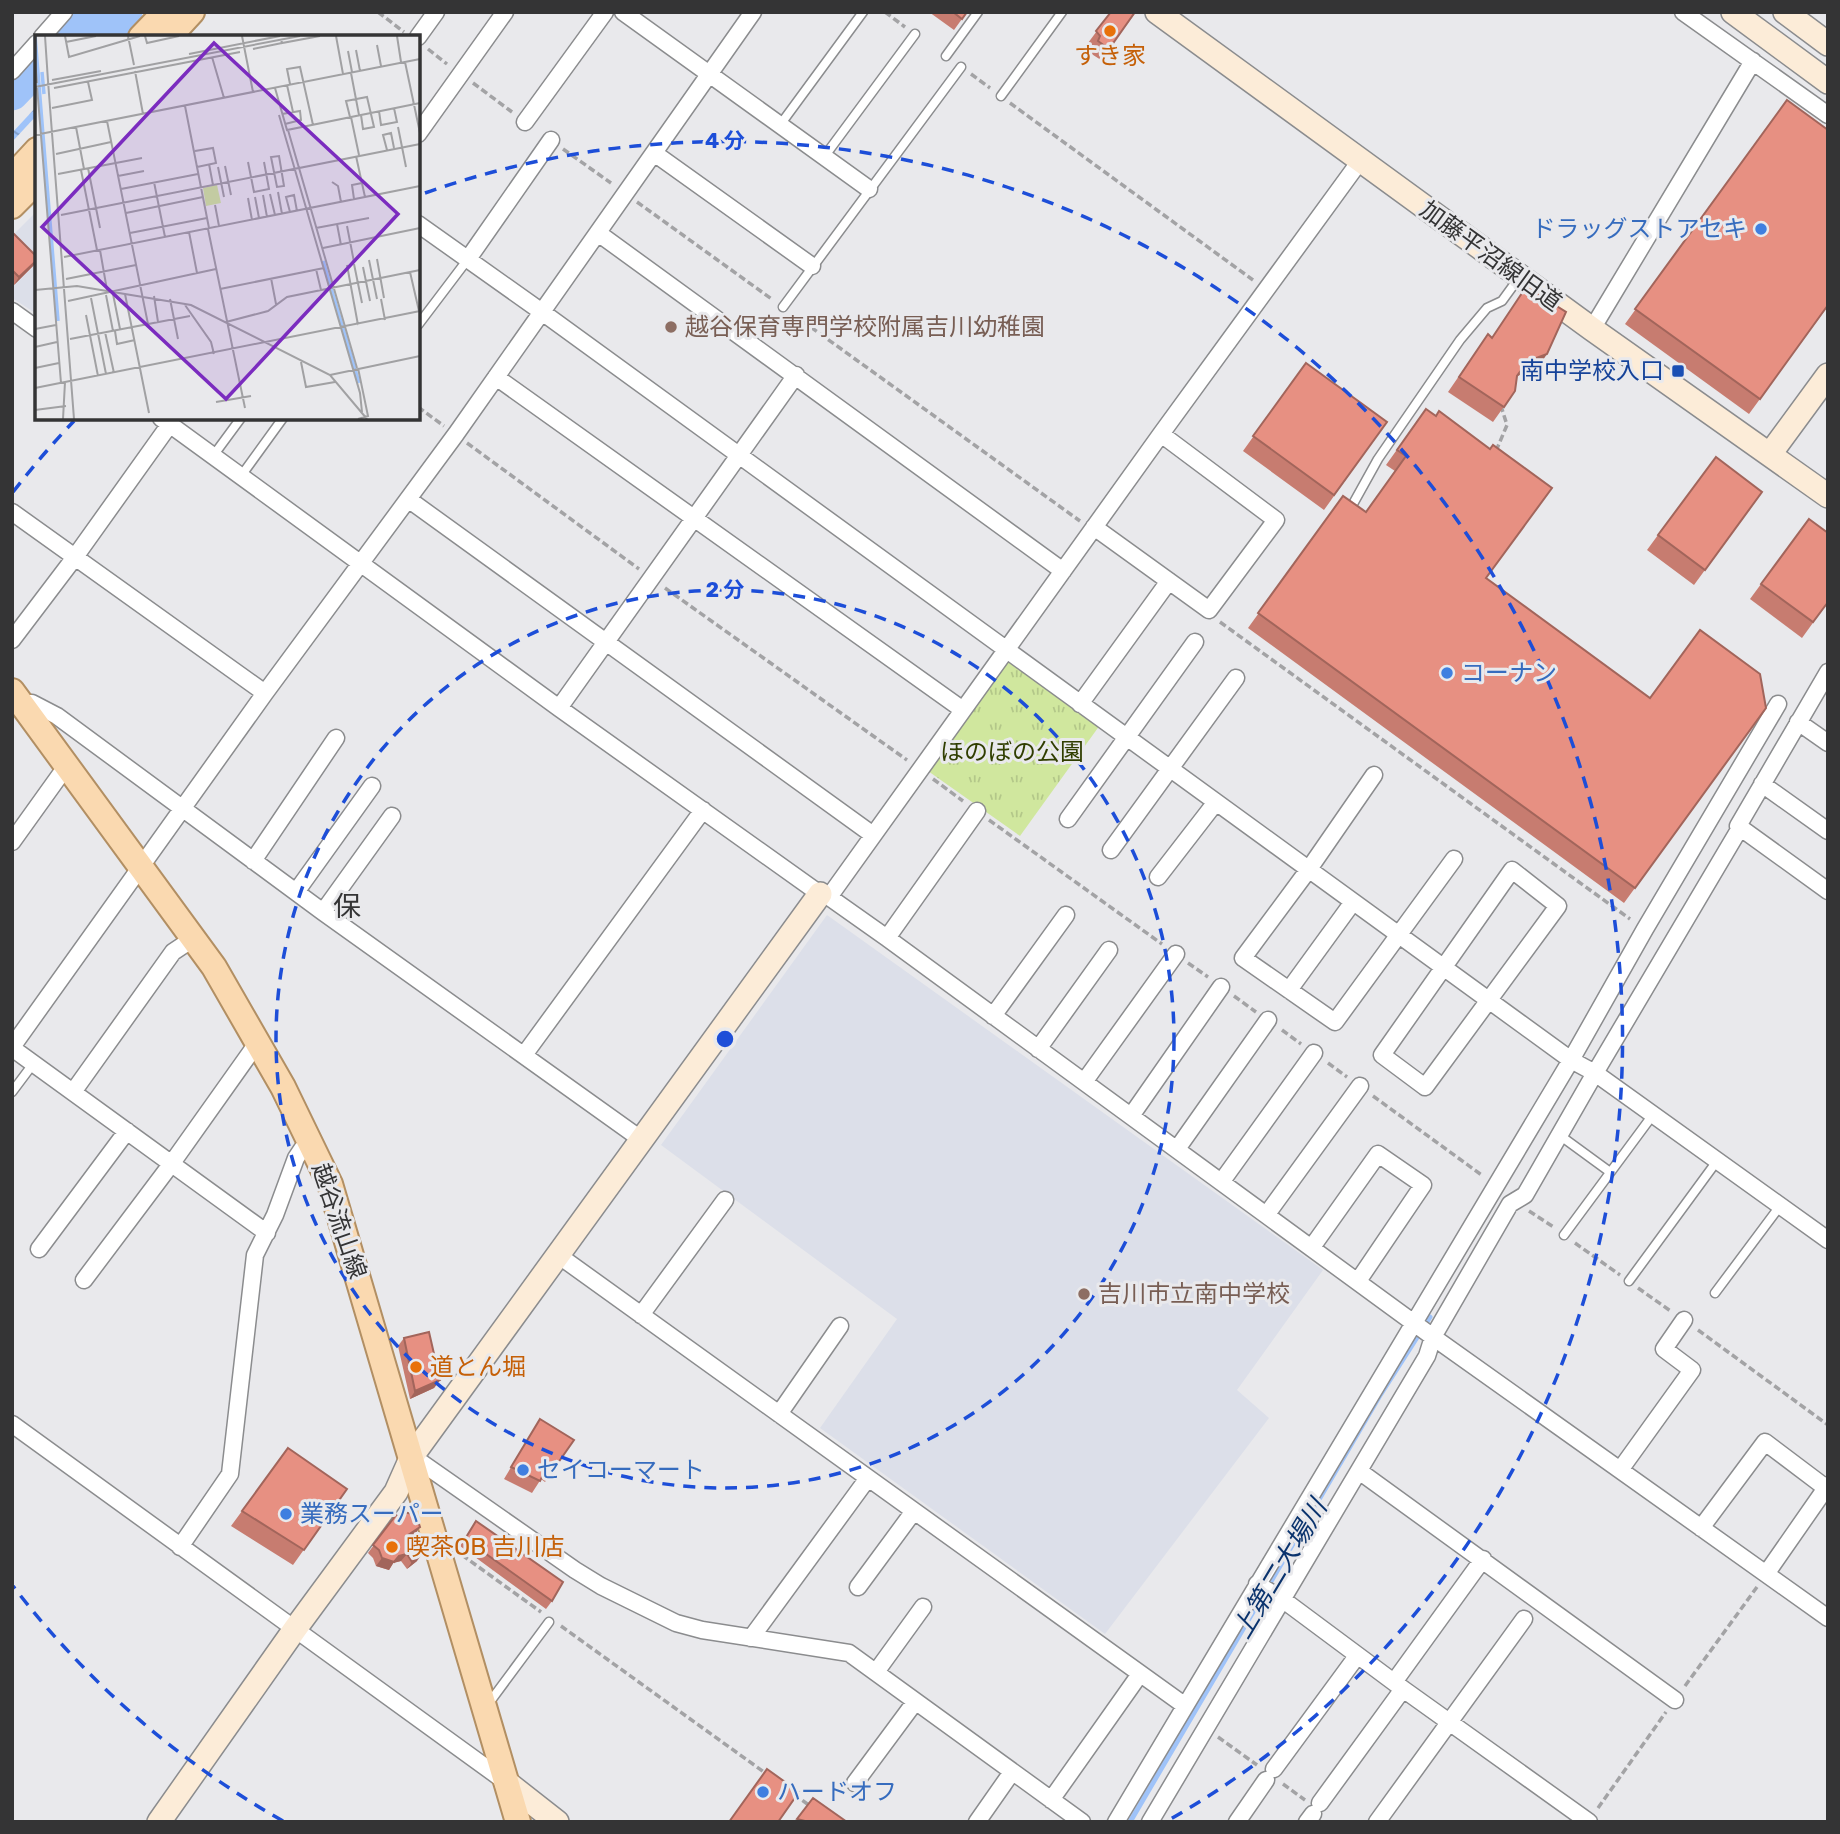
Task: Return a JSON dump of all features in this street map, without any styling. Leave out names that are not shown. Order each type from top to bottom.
[{"type":"main road","points":[[143,35],[165,12]]},
{"type":"main road","points":[[171,35],[192,12]]},
{"type":"main road","points":[[12,177],[35,152]]},
{"type":"main road","points":[[12,206],[35,183]]},
{"type":"main road","name":"越谷流山線","points":[[15,701],[69,769],[194,938],[233,998],[312,1143],[330,1184],[344,1227],[517,1822]]},
{"type":"street","points":[[44,35],[64,12]]},
{"type":"street","points":[[420,36],[436,12]]},
{"type":"street","points":[[420,131],[505,12]]},
{"type":"street","points":[[525,122],[604,12]]},
{"type":"street","points":[[623,12],[869,189]]},
{"type":"street","points":[[267,1233],[12,1047],[265,693],[456,434],[753,12]]},
{"type":"street","name":"加藤平沼線旧道","points":[[1157,12],[1592,329],[1828,495]]},
{"type":"street","points":[[1683,12],[1828,116]]},
{"type":"street","points":[[1733,12],[1828,82]]},
{"type":"street","points":[[1785,12],[1828,44]]},
{"type":"street","points":[[12,71],[35,45]]},
{"type":"street","points":[[1592,329],[1753,61]]},
{"type":"street","points":[[468,259],[551,140]]},
{"type":"street","points":[[654,153],[811,266]]},
{"type":"street","points":[[159,1822],[396,1492],[412,1456],[642,1140],[873,835],[1360,161]]},
{"type":"street","points":[[420,228],[542,312],[1353,902],[1828,1240]]},
{"type":"street","points":[[598,233],[1063,571]]},
{"type":"street","points":[[12,311],[35,328]]},
{"type":"street","points":[[559,708],[796,375]]},
{"type":"street","points":[[1770,454],[1828,375]]},
{"type":"street","points":[[496,377],[963,710]]},
{"type":"street","points":[[12,640],[75,557],[166,421],[559,708],[887,938],[1431,1335],[1828,1618]]},
{"type":"street","points":[[1094,527],[1209,610],[1276,520],[1161,434]]},
{"type":"street","points":[[408,499],[873,835]]},
{"type":"street","points":[[12,512],[265,693]]},
{"type":"street","points":[[1080,704],[1169,581]]},
{"type":"street","points":[[1068,820],[1195,642]]},
{"type":"street","points":[[1828,672],[1738,826],[1828,891]]},
{"type":"street","points":[[1111,850],[1236,678]]},
{"type":"street","points":[[15,701],[32,703],[57,716],[323,912],[642,1140]]},
{"type":"street","points":[[1150,1822],[1427,1356],[1431,1335],[1510,1204],[1525,1195],[1558,1134],[1582,1066],[1645,929],[1778,704]]},
{"type":"street","points":[[1798,722],[1828,743]]},
{"type":"street","points":[[253,861],[336,738]]},
{"type":"street","points":[[12,842],[60,775],[69,769]]},
{"type":"street","points":[[1374,775],[1243,958],[1335,1022],[1454,859]]},
{"type":"street","points":[[1762,784],[1828,831]]},
{"type":"street","points":[[296,892],[372,786]]},
{"type":"street","points":[[1158,877],[1216,802]]},
{"type":"street","points":[[524,1055],[703,810]]},
{"type":"street","points":[[887,938],[977,811]]},
{"type":"street","points":[[323,912],[392,816]]},
{"type":"street","points":[[1116,1822],[1496,1185],[1582,1066],[1741,828]]},
{"type":"street","points":[[1512,870],[1558,906],[1425,1087],[1382,1055],[1443,966],[1512,870]]},
{"type":"street","points":[[1289,990],[1353,902]]},
{"type":"street","points":[[993,1016],[1066,915]]},
{"type":"street","points":[[73,1092],[173,952],[194,938]]},
{"type":"street","points":[[1038,1049],[1109,950]]},
{"type":"street","points":[[1084,1082],[1176,954]]},
{"type":"street","points":[[1130,1116],[1221,986]]},
{"type":"street","points":[[1177,1149],[1268,1020]]},
{"type":"street","points":[[84,1280],[258,1042]]},
{"type":"street","points":[[1222,1181],[1314,1053]]},
{"type":"street","points":[[1267,1214],[1360,1086]]},
{"type":"street","points":[[39,1249],[127,1131]]},
{"type":"street","points":[[180,1546],[230,1474],[255,1255],[267,1233],[296,1158],[302,1149],[312,1143]]},
{"type":"street","points":[[1312,1247],[1378,1154],[1423,1185],[1358,1281]]},
{"type":"street","points":[[641,1315],[724,1200]]},
{"type":"street","points":[[558,1255],[1184,1705]]},
{"type":"street","points":[[1620,1470],[1692,1370],[1664,1349],[1684,1320]]},
{"type":"street","points":[[779,1414],[840,1326]]},
{"type":"street","points":[[12,1424],[506,1782],[557,1822]]},
{"type":"street","points":[[1701,1528],[1765,1443],[1827,1487],[1766,1574]]},
{"type":"street","points":[[412,1456],[540,1547],[601,1586],[676,1622],[702,1630],[849,1653],[1082,1822]]},
{"type":"street","points":[[1359,1471],[1675,1700]]},
{"type":"street","points":[[751,1638],[868,1478]]},
{"type":"street","points":[[858,1587],[914,1511]]},
{"type":"street","points":[[1313,1813],[1483,1559]]},
{"type":"street","points":[[1257,1584],[1282,1599],[1398,1686],[1589,1822]]},
{"type":"street","points":[[876,1672],[923,1607]]},
{"type":"street","points":[[1377,1822],[1524,1619]]},
{"type":"street","points":[[1237,1822],[1357,1656]]},
{"type":"street","points":[[1051,1800],[1140,1674]]},
{"type":"street","points":[[855,1783],[915,1702]]},
{"type":"street","points":[[977,1822],[1012,1772]]},
{"type":"lane","points":[[780,125],[863,12]]},
{"type":"lane","points":[[946,56],[978,12]]},
{"type":"lane","points":[[1000,96],[1062,12]]},
{"type":"lane","points":[[824,157],[915,33]]},
{"type":"lane","points":[[783,307],[961,67]]},
{"type":"lane","points":[[420,322],[468,259]]},
{"type":"lane","points":[[1344,518],[1378,459],[1460,340],[1488,308],[1502,301],[1520,277]]},
{"type":"lane","points":[[213,456],[240,420]]},
{"type":"lane","points":[[241,476],[282,420]]},
{"type":"lane","points":[[12,1092],[33,1063]]},
{"type":"lane","points":[[1564,1235],[1652,1116]]},
{"type":"lane","points":[[1558,1134],[1609,1172]]},
{"type":"lane","points":[[1629,1281],[1717,1161]]},
{"type":"lane","points":[[1715,1293],[1780,1206]]},
{"type":"lane","points":[[485,1707],[549,1620]]},
{"type":"path","points":[[378,12],[409,35]]},
{"type":"path","points":[[885,12],[915,33]]},
{"type":"path","points":[[420,41],[525,122]]},
{"type":"path","points":[[961,67],[1266,290]]},
{"type":"path","points":[[551,140],[1078,520],[1094,527]]},
{"type":"path","points":[[1494,455],[1507,425],[1500,402]]},
{"type":"path","points":[[420,408],[1496,1185]]},
{"type":"path","points":[[1209,610],[1213,617],[1645,929]]},
{"type":"path","points":[[460,1553],[549,1620]]},
{"type":"path","points":[[561,1626],[775,1781]]},
{"type":"path","points":[[787,1789],[820,1814]]},
{"type":"shaded area","points":[[35,213],[35,313],[12,298],[12,236]]},
{"type":"shaded area","name":"吉川市立南中学校","points":[[827,915],[1323,1270],[1237,1390],[1269,1418],[1105,1634],[820,1428],[897,1319],[661,1145]]},
{"type":"green space","name":"ほのぼの公園","points":[[1007,663],[1016,663],[1100,725],[1020,836],[928,771]]},
{"type":"water","points":[[35,108],[35,117],[12,142],[12,133]]},
{"type":"building","points":[[953,12],[967,12],[962,19]]},
{"type":"building","name":"すき家","points":[[1111,12],[1135,12],[1109,49],[1098,41],[1100,36],[1096,31]]},
{"type":"building","name":"ドラッグストアセキ","points":[[1787,100],[1828,130],[1828,305],[1760,399],[1635,309]]},
{"type":"building","points":[[12,235],[35,255],[35,262],[19,277],[12,270]]},
{"type":"building","points":[[1526,287],[1566,312],[1547,354],[1528,361],[1517,376],[1515,391],[1504,407],[1459,377],[1488,334],[1492,338]]},
{"type":"building","points":[[1306,363],[1387,422],[1334,495],[1253,436]]},
{"type":"building","name":"コーナン","points":[[1426,409],[1436,416],[1439,411],[1490,449],[1493,445],[1552,488],[1486,578],[1650,698],[1700,630],[1760,674],[1766,708],[1635,888],[1258,613],[1343,496],[1366,512],[1406,456],[1397,450]]},
{"type":"building","points":[[1716,457],[1762,492],[1705,570],[1658,535]]},
{"type":"building","points":[[1809,519],[1828,533],[1828,602],[1813,622],[1761,584]]},
{"type":"building","name":"道とん堀","points":[[429,1332],[440,1380],[415,1391],[404,1338]]},
{"type":"building","points":[[540,1419],[574,1440],[553,1470],[547,1467],[540,1481],[511,1467]]},
{"type":"building","points":[[288,1448],[347,1489],[304,1550],[242,1511]]},
{"type":"building","name":"喫茶OB 吉川店","points":[[404,1512],[416,1515],[420,1527],[408,1535],[425,1543],[423,1553],[412,1562],[407,1554],[399,1556],[394,1562],[382,1558],[373,1545],[396,1515],[402,1519]]},
{"type":"building","points":[[476,1521],[563,1582],[552,1601],[465,1539]]},
{"type":"building","name":"ハードオフ","points":[[767,1769],[799,1792],[778,1822],[729,1822]]},
{"type":"building","points":[[813,1798],[847,1822],[809,1822],[797,1819]]},
{"type":"waterway","points":[[68,35],[89,12]]},
{"type":"waterway","points":[[105,35],[126,12]]},
{"type":"waterway","points":[[12,94],[35,70]]},
{"type":"waterway","name":"上第二大場川","points":[[1130,1822],[1379,1397],[1430,1317]]},
{"type":"place","name":"すき家","points":[[1110,31]]},
{"type":"place","name":"ドラッグストアセキ","points":[[1761,229]]},
{"type":"place","name":"越谷保育専門学校附属吉川幼稚園","points":[[671,327]]},
{"type":"place","name":"南中学校入口","points":[[1678,371]]},
{"type":"place","name":"コーナン","points":[[1447,673]]},
{"type":"place","name":"吉川市立南中学校","points":[[1084,1294]]},
{"type":"place","name":"道とん堀","points":[[416,1367]]},
{"type":"place","name":"セイコーマート","points":[[523,1470]]},
{"type":"place","name":"業務スーパー","points":[[286,1514]]},
{"type":"place","name":"喫茶OB 吉川店","points":[[392,1547]]},
{"type":"place","name":"ハードオフ","points":[[763,1792]]},
{"type":"district","name":"保","points":[[347,906]]}]
